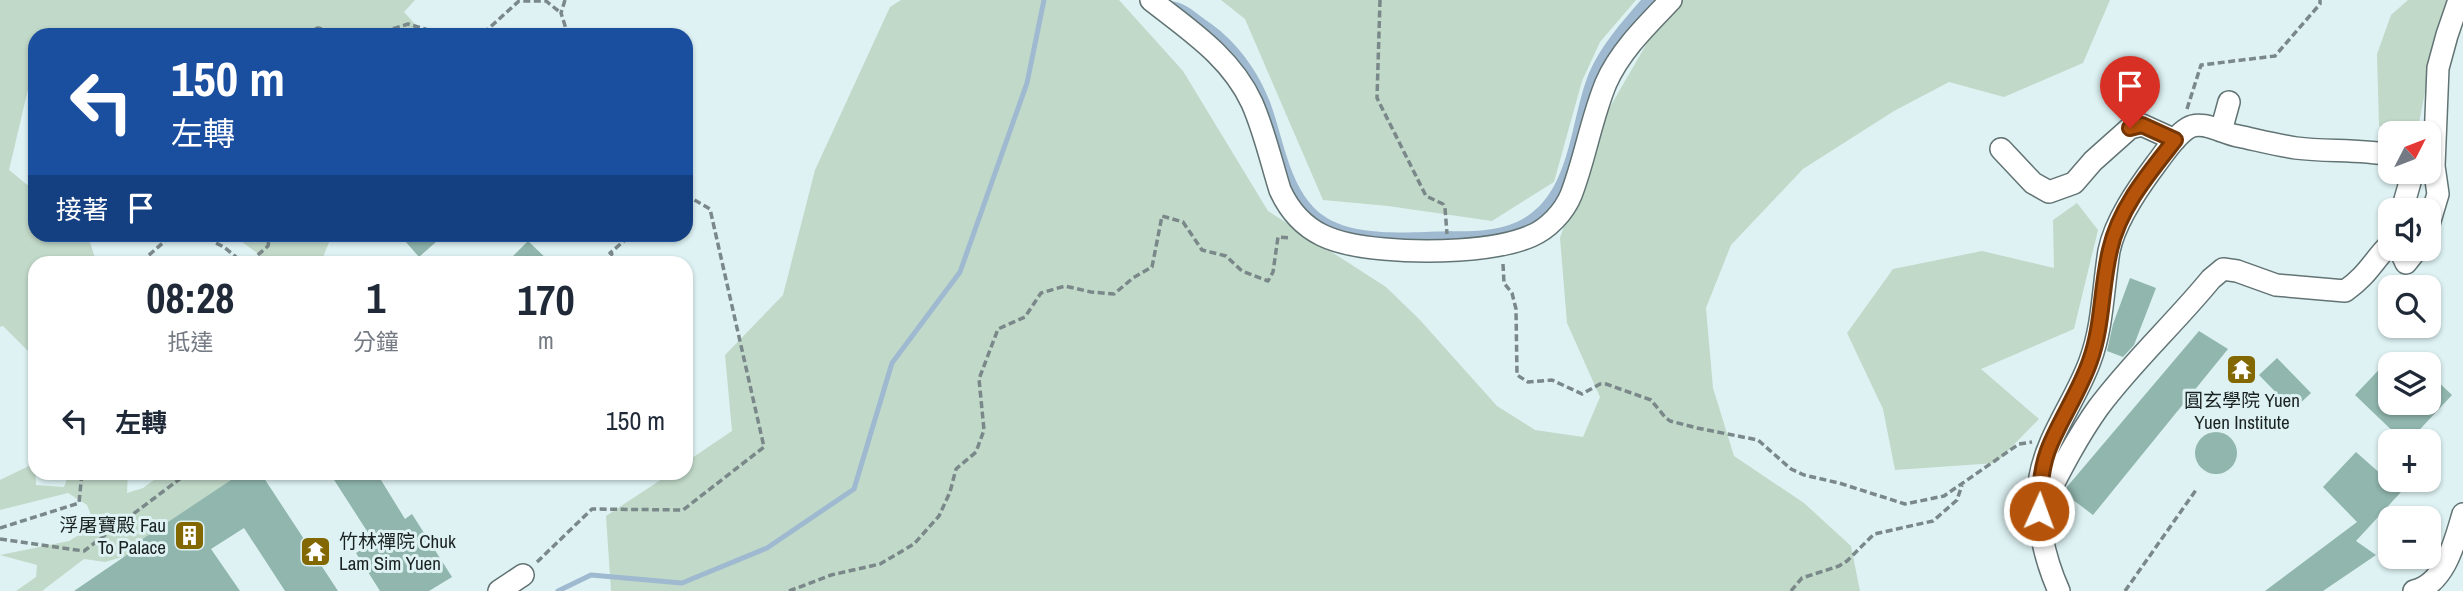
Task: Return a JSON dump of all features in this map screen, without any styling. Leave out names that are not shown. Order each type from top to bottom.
[{"type":"street","points":[[1151,0],[1211,46],[1233,71],[1252,103],[1286,204],[1310,229],[1328,239],[1350,245],[1418,251],[1502,245],[1531,236],[1553,221],[1570,197],[1606,83],[1626,49],[1671,0]]},
{"type":"street","points":[[2437,198],[2434,166],[2438,68],[2459,0]]},
{"type":"street","points":[[2221,131],[2229,102]]},
{"type":"street","points":[[2060,591],[2045,549],[2039,511],[2040,478],[2050,444],[2079,390],[2092,358],[2102,313],[2110,248],[2132,195],[2175,140],[2197,124],[2297,148],[2378,153]]},
{"type":"street","points":[[2001,149],[2033,183],[2049,192],[2074,183],[2093,161],[2130,128],[2142,125],[2175,140]]},
{"type":"street","points":[[2039,511],[2064,462],[2099,407],[2133,366],[2223,269],[2237,271],[2276,285],[2345,291],[2367,274],[2378,258]]},
{"type":"street","points":[[2414,591],[2427,588],[2442,569],[2463,514]]},
{"type":"street","points":[[499,591],[523,575]]},
{"type":"path","points":[[561,13],[565,0]]},
{"type":"path","points":[[1380,0],[1377,98],[1426,196],[1443,204],[1445,208],[1448,249]]},
{"type":"path","points":[[2175,140],[2201,65],[2275,56],[2320,4],[2320,0]]},
{"type":"path","points":[[489,28],[519,1],[546,1],[561,13],[566,28]]},
{"type":"path","points":[[395,28],[408,24],[422,28]]},
{"type":"path","points":[[523,575],[592,509],[682,510],[764,447],[710,209],[693,199]]},
{"type":"path","points":[[789,591],[831,575],[880,564],[914,544],[939,516],[950,492],[956,469],[976,452],[984,430],[979,379],[998,329],[1025,317],[1041,293],[1065,286],[1114,294],[1152,267],[1162,216],[1183,222],[1202,250],[1226,256],[1242,271],[1268,281],[1273,272],[1278,237],[1297,238]]},
{"type":"path","points":[[148,256],[164,242]]},
{"type":"path","points":[[214,242],[235,256]]},
{"type":"path","points":[[257,256],[269,242]]},
{"type":"path","points":[[614,256],[610,253],[623,242]]},
{"type":"path","points":[[1504,283],[1512,293],[1517,309],[1517,375],[1528,382],[1552,380],[1582,394],[1600,384],[1606,384],[1651,400],[1670,421],[1697,429],[1758,440],[1791,469],[1804,475],[1905,504],[1944,496],[2019,444],[2037,442]]},
{"type":"path","points":[[0,528],[79,503],[81,480]]},
{"type":"path","points":[[0,539],[85,551],[179,480]]},
{"type":"path","points":[[1791,591],[1802,578],[1847,561],[1874,534],[1933,521],[1957,500],[1963,483]]},
{"type":"path","points":[[2125,591],[2196,490]]},
{"type":"green space","points":[[0,0],[415,0],[404,12],[419,28],[28,28],[28,89],[9,170],[28,185],[28,242],[90,242],[94,256],[28,256],[28,351],[3,326],[0,327]]},
{"type":"green space","points":[[901,0],[1119,0],[1183,71],[1268,211],[1386,287],[1419,319],[1497,406],[1535,430],[1583,437],[1600,397],[1567,323],[1560,238],[1596,131],[1672,0],[2110,0],[2083,63],[2004,97],[1949,82],[1894,111],[1803,169],[1731,245],[1706,308],[1713,388],[1734,456],[1804,503],[1851,546],[1860,591],[611,591],[606,516],[660,480],[693,480],[693,457],[732,431],[725,355],[783,295],[815,170],[890,7]]},
{"type":"green space","points":[[1221,0],[1636,0],[1600,42],[1582,81],[1554,182],[1492,221],[1323,200],[1245,19]]},
{"type":"green space","points":[[2408,0],[2453,0],[2432,56],[2419,121],[2379,121],[2377,54],[2391,15]]},
{"type":"green space","points":[[2077,203],[2098,230],[2074,329],[1981,369],[2039,419],[1996,463],[1895,470],[1883,409],[1847,333],[1893,269],[1982,251],[2054,268],[2053,220]]},
{"type":"green space","points":[[242,242],[329,242],[323,256],[261,256]]},
{"type":"green space","points":[[28,466],[28,480],[36,480],[36,485],[64,487],[66,480],[128,480],[127,493],[143,488],[154,480],[243,480],[164,545],[105,562],[84,559],[42,591],[16,591],[36,577],[37,565],[0,555],[69,541],[95,525],[87,505],[68,493],[0,510],[0,480]]},
{"type":"water","points":[[1159,0],[1175,2],[1192,10],[1229,39],[1246,58],[1270,102],[1296,181],[1315,208],[1327,218],[1349,227],[1401,232],[1489,230],[1509,225],[1530,215],[1545,200],[1565,161],[1582,94],[1599,53],[1641,0],[1664,0],[1635,31],[1564,198],[1524,233],[1445,245],[1346,238],[1296,208],[1254,97]]},
{"type":"building","points":[[406,242],[436,242],[420,256]]},
{"type":"building","points":[[529,242],[544,256],[513,256]]},
{"type":"building","points":[[2130,278],[2156,288],[2134,345],[2123,357],[2107,351],[2113,324]]},
{"type":"building","points":[[2199,331],[2228,349],[2093,515],[2064,493],[2066,488]]},
{"type":"building","points":[[2277,358],[2311,393],[2293,410],[2259,375]]},
{"type":"building","points":[[2378,371],[2378,415],[2433,415],[2420,429],[2390,429],[2355,395]]},
{"type":"building","points":[[2441,384],[2452,395],[2441,407]]},
{"type":"building","points":[[2216,432],[2231,438],[2237,453],[2231,468],[2216,474],[2201,468],[2195,453],[2201,438]]},
{"type":"building","points":[[2356,452],[2378,472],[2378,492],[2401,492],[2388,506],[2378,506],[2378,517],[2356,541],[2376,555],[2323,591],[2265,591],[2357,522],[2323,487]]},
{"type":"building","name":"浮屠寶殿 Fau To Palace","points":[[231,480],[265,480],[338,591],[285,591],[244,528],[211,549],[240,591],[74,591],[137,548],[135,544]]},
{"type":"building","points":[[334,480],[381,480],[405,519],[412,514],[452,577],[429,591],[380,591],[356,553],[374,542]]},
{"type":"waterway","points":[[558,591],[591,575],[682,583],[767,548],[854,489],[892,363],[960,272],[1027,83],[1044,0]]},
{"type":"place","name":"圓玄學院 Yuen Yuen Institute","points":[[2242,369]]},
{"type":"place","name":"浮屠寶殿 Fau To Palace","points":[[189,536]]},
{"type":"place","name":"竹林禪院 Chuk Lam Sim Yuen","points":[[316,552]]},
{"type":"route","points":[[2039,511],[2040,478],[2050,444],[2079,390],[2092,358],[2102,313],[2110,248],[2132,195],[2175,140],[2142,125],[2130,128]]}]
